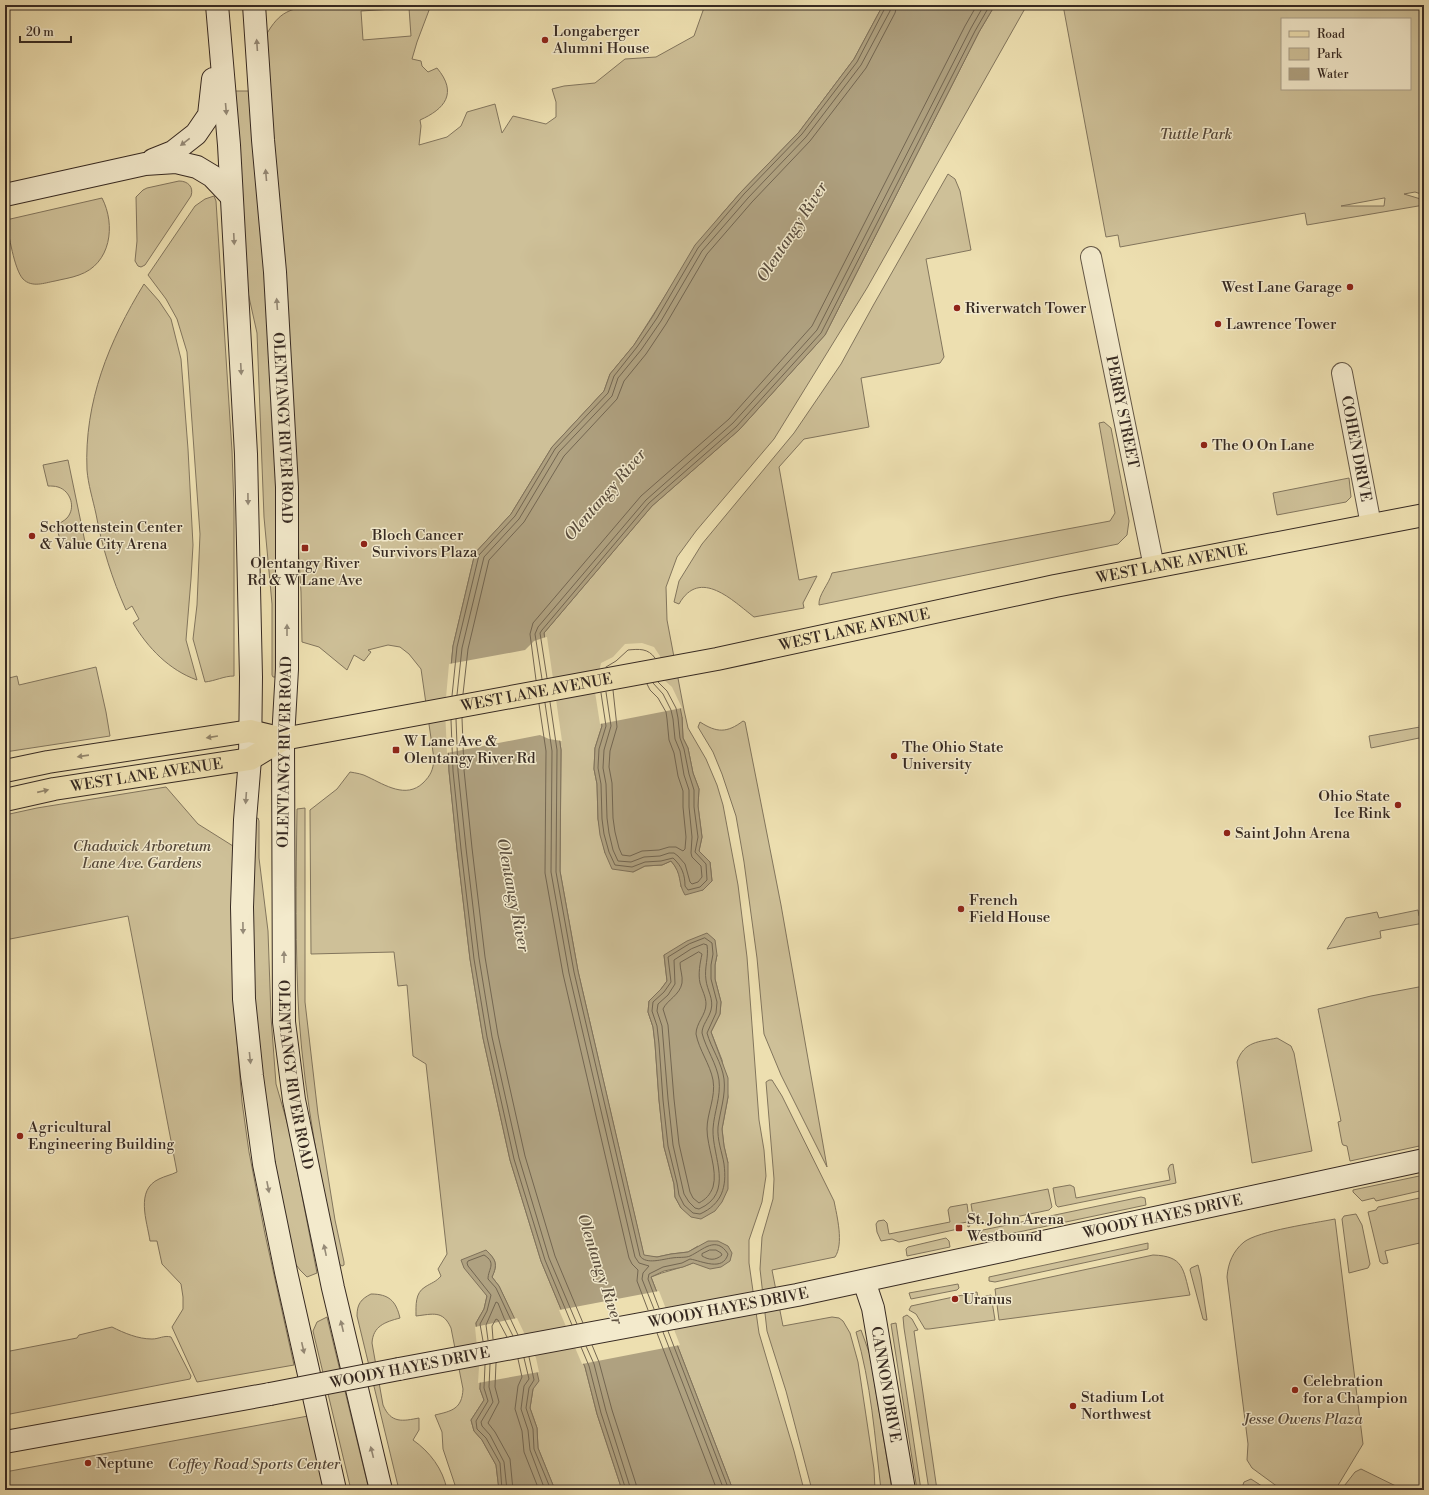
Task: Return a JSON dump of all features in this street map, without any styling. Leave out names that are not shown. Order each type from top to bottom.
[{"type":"main road","points":[[217,5],[229,145],[246,454],[250,613],[250,759],[245,820],[242,907],[244,999],[252,1076],[264,1164],[284,1265],[335,1490]]},
{"type":"main road","name":"OLENTANGY RIVER ROAD","points":[[254,5],[274,272],[287,487],[287,669],[283,739],[284,1022],[294,1100],[333,1288],[381,1490]]},
{"type":"main road","points":[[145,164],[173,152],[196,134],[209,115],[219,29]]},
{"type":"main road","points":[[5,195],[145,164],[176,162],[197,166],[212,176],[232,196]]},
{"type":"main road","name":"WEST LANE AVENUE","points":[[5,800],[54,789],[250,759],[283,739],[716,659],[1048,588],[1424,515]]},
{"type":"main road","name":"WEST LANE AVENUE","points":[[5,771],[48,762],[250,731],[283,739]]},
{"type":"main road","name":"WOODY HAYES DRIVE","points":[[5,1442],[797,1295],[1424,1160]]},
{"type":"main road","name":"CANNON DRIVE","points":[[864,1281],[873,1308],[904,1490]]},
{"type":"street","name":"PERRY STREET","points":[[1091,257],[1154,567]]},
{"type":"street","name":"COHEN DRIVE","points":[[1342,373],[1372,525]]},
{"type":"green space","points":[[316,5],[431,5],[412,59],[421,61],[422,66],[428,72],[437,68],[447,85],[447,93],[446,99],[436,111],[420,120],[421,126],[419,145],[447,137],[461,126],[467,112],[495,104],[502,133],[513,116],[546,124],[556,117],[556,102],[552,89],[564,86],[595,83],[625,59],[656,57],[694,36],[705,5],[883,5],[854,59],[799,132],[720,216],[672,285],[634,345],[610,374],[604,391],[552,447],[511,514],[475,553],[453,646],[447,709],[449,771],[470,959],[483,1038],[510,1160],[541,1261],[585,1367],[597,1414],[622,1490],[555,1490],[538,1448],[537,1428],[530,1408],[533,1389],[512,1314],[499,1286],[492,1277],[495,1269],[495,1262],[486,1250],[482,1288],[487,1296],[484,1309],[476,1323],[481,1366],[480,1389],[484,1400],[471,1420],[474,1431],[482,1440],[496,1465],[499,1490],[455,1490],[455,1485],[443,1449],[442,1432],[435,1415],[455,1408],[461,1401],[462,1396],[463,1389],[451,1328],[445,1318],[437,1314],[416,1316],[419,1293],[441,1276],[438,1269],[447,1254],[426,1064],[413,1056],[407,985],[398,986],[394,952],[311,954],[310,810],[337,789],[350,772],[364,775],[381,784],[396,789],[410,790],[416,788],[430,775],[434,759],[421,669],[409,654],[400,647],[388,645],[368,650],[371,652],[364,661],[354,655],[347,670],[319,647],[302,642],[301,592],[266,35],[276,21],[286,12]],"holes":[[[409,8],[411,36],[363,40],[361,11]]]},
{"type":"green space","points":[[995,5],[1027,5],[867,288],[774,439],[696,531],[677,557],[666,587],[667,620],[688,728],[706,759],[717,785],[723,805],[738,885],[747,957],[759,1120],[764,1150],[766,1176],[762,1202],[749,1240],[749,1263],[759,1333],[804,1490],[733,1490],[651,1277],[693,1263],[698,1246],[688,1252],[657,1257],[644,1256],[578,971],[560,871],[561,750],[544,633],[652,506],[739,430],[825,335],[979,32]],"holes":[[[599,701],[682,717],[683,738],[688,748],[693,773],[699,789],[698,806],[702,837],[699,851],[710,862],[712,881],[703,890],[681,887],[679,873],[671,861],[662,865],[645,866],[633,872],[605,853],[598,819],[597,784],[594,769],[595,748],[602,726]],[[664,955],[717,955],[715,979],[721,1002],[720,1014],[711,1032],[722,1060],[728,1097],[722,1129],[728,1163],[681,1208],[675,1197],[674,1184],[664,1147],[653,1027],[648,1012],[649,1001],[667,981]]]},
{"type":"green space","name":"Tuttle Park","points":[[1063,5],[1424,5],[1424,195],[1415,192],[1404,194],[1424,200],[1424,205],[1307,225],[1305,213],[1120,247],[1118,235],[1106,237]],"holes":[[[1385,198],[1384,206],[1341,206]]]},
{"type":"green space","points":[[234,91],[251,91],[276,431],[277,677],[273,677],[272,675],[272,604],[264,517],[257,333],[247,288]]},
{"type":"green space","points":[[948,174],[955,179],[960,191],[971,250],[926,259],[944,357],[940,363],[861,378],[869,427],[804,439],[779,467],[799,580],[817,576],[803,603],[804,608],[754,617],[727,596],[706,588],[697,588],[687,593],[679,604],[674,602],[679,581],[702,544],[794,433],[841,364]]},
{"type":"green space","points":[[179,181],[190,185],[192,190],[191,196],[145,265],[141,267],[138,266],[135,261],[137,241],[136,197],[147,188]]},
{"type":"green space","points":[[214,196],[216,201],[232,451],[234,509],[234,676],[205,682],[193,639],[197,605],[200,534],[187,352],[177,319],[166,299],[148,275],[195,206],[205,199]]},
{"type":"green space","points":[[102,198],[109,220],[109,231],[108,242],[104,253],[98,262],[90,270],[79,275],[47,283],[34,284],[23,279],[14,260],[6,220]]},
{"type":"green space","points":[[144,284],[159,301],[171,319],[181,359],[193,545],[186,640],[197,680],[177,670],[160,657],[145,641],[133,623],[139,619],[132,606],[126,610],[116,587],[104,551],[89,486],[87,470],[87,445],[94,396],[110,350],[131,306]]},
{"type":"green space","points":[[1104,422],[1111,428],[1129,521],[1127,535],[1118,544],[819,605],[820,597],[832,573],[1110,521],[1115,513],[1099,423]]},
{"type":"green space","points":[[68,460],[85,542],[62,547],[56,525],[66,519],[70,514],[72,505],[71,500],[62,489],[48,486],[43,465]]},
{"type":"green space","points":[[1349,478],[1351,497],[1346,502],[1277,515],[1273,493]]},
{"type":"green space","points":[[96,667],[110,736],[5,752],[5,679],[17,676],[19,685]]},
{"type":"green space","points":[[743,721],[745,722],[781,905],[827,1167],[781,1075],[764,1034],[757,958],[736,816],[713,752],[698,727],[700,722],[717,730],[722,730],[732,728]]},
{"type":"green space","points":[[1419,725],[1424,726],[1424,737],[1371,748],[1369,736],[1420,727]]},
{"type":"green space","name":"Chadwick Arboretum Lane Ave. Gardens","points":[[166,787],[198,824],[233,846],[237,1041],[242,1102],[249,1152],[265,1234],[294,1365],[197,1382],[172,1327],[183,1309],[181,1284],[162,1264],[157,1241],[150,1241],[145,1215],[145,1198],[147,1191],[152,1184],[159,1179],[177,1172],[128,916],[5,940],[5,815],[37,808]]},
{"type":"green space","points":[[305,808],[305,1002],[318,1114],[335,1220],[344,1262],[344,1265],[342,1266],[339,1264],[314,1142],[305,1080],[299,1018],[296,940],[297,809]]},
{"type":"green space","points":[[258,818],[259,858],[268,931],[271,1017],[276,1084],[289,1129],[317,1273],[307,1277],[294,1262],[272,1148],[259,1056],[254,988],[253,920],[254,838],[255,819]]},
{"type":"green space","points":[[1418,910],[1419,916],[1424,915],[1424,923],[1380,931],[1381,938],[1327,949],[1346,918],[1377,912],[1379,918]]},
{"type":"green space","points":[[1424,986],[1424,1145],[1350,1161],[1347,1146],[1343,1145],[1342,1143],[1338,1122],[1341,1121],[1318,1009],[1371,996]]},
{"type":"green space","points":[[1277,1038],[1291,1046],[1294,1053],[1312,1151],[1252,1163],[1237,1062],[1240,1055],[1248,1046]]},
{"type":"green space","points":[[772,1080],[782,1096],[834,1201],[839,1230],[839,1245],[835,1257],[772,1270],[783,1326],[832,1317],[839,1318],[843,1321],[850,1333],[858,1362],[874,1469],[875,1490],[812,1490],[786,1391],[767,1331],[760,1269],[762,1237],[773,1199],[774,1179],[766,1082]]},
{"type":"green space","points":[[1173,1164],[1176,1183],[1058,1207],[1056,1205],[1053,1188],[1070,1185],[1074,1187],[1076,1198],[1170,1180],[1168,1169],[1170,1165]]},
{"type":"green space","points":[[1424,1175],[1424,1190],[1376,1201],[1374,1198],[1362,1201],[1353,1192],[1353,1190]]},
{"type":"green space","points":[[1048,1189],[1052,1207],[1049,1210],[977,1225],[974,1222],[971,1204]]},
{"type":"green space","points":[[1141,1197],[1145,1198],[1146,1205],[981,1240],[980,1234],[983,1230]]},
{"type":"green space","points":[[1424,1197],[1424,1242],[1385,1251],[1388,1263],[1383,1264],[1380,1262],[1368,1212],[1376,1210],[1378,1207]]},
{"type":"green space","points":[[967,1204],[970,1226],[968,1227],[967,1222],[957,1224],[958,1229],[899,1242],[892,1239],[881,1241],[877,1232],[876,1224],[878,1221],[884,1220],[887,1223],[889,1234],[950,1222],[948,1210],[950,1207]]},
{"type":"green space","points":[[1356,1214],[1362,1225],[1370,1264],[1368,1268],[1349,1273],[1342,1219],[1344,1216]]},
{"type":"green space","name":"Jesse Owens Plaza","points":[[1335,1219],[1363,1444],[1337,1487],[1313,1490],[1282,1490],[1252,1468],[1247,1460],[1248,1444],[1227,1277],[1232,1258],[1237,1249],[1251,1238],[1274,1231]]},
{"type":"green space","points":[[946,1238],[949,1241],[950,1247],[907,1256],[906,1249],[908,1247]]},
{"type":"green space","points":[[1148,1243],[1148,1249],[995,1282],[989,1281],[989,1277]]},
{"type":"green space","points":[[1153,1255],[1171,1258],[1176,1261],[1186,1278],[1190,1295],[999,1320],[995,1289]]},
{"type":"green space","points":[[1198,1265],[1207,1320],[1203,1319],[1190,1270]]},
{"type":"green space","points":[[958,1284],[959,1288],[957,1290],[911,1299],[909,1293]]},
{"type":"green space","points":[[977,1292],[978,1298],[991,1295],[995,1320],[925,1329],[916,1314],[909,1310],[911,1306]]},
{"type":"green space","points":[[371,1294],[383,1295],[391,1300],[396,1307],[400,1318],[385,1323],[377,1329],[373,1337],[372,1343],[383,1405],[390,1415],[398,1420],[419,1418],[419,1430],[413,1440],[425,1450],[435,1462],[445,1482],[447,1490],[399,1490],[357,1316],[360,1302]]},
{"type":"green space","points":[[907,1315],[912,1319],[918,1330],[914,1331],[937,1490],[929,1490],[904,1328],[903,1317]]},
{"type":"green space","points":[[327,1317],[369,1490],[351,1490],[313,1331],[317,1322]]},
{"type":"green space","points":[[896,1323],[921,1490],[917,1490],[891,1324]]},
{"type":"green space","points":[[112,1327],[136,1337],[152,1339],[166,1336],[171,1337],[191,1376],[190,1379],[5,1415],[5,1352],[77,1338],[79,1335]]},
{"type":"green space","points":[[861,1330],[870,1355],[892,1490],[881,1490],[869,1390],[856,1332]]},
{"type":"green space","name":"Coffey Road Sports Center","points":[[308,1416],[325,1490],[5,1490],[5,1472]]},
{"type":"green space","points":[[1361,1469],[1404,1490],[1341,1490],[1355,1472]]},
{"type":"green space","points":[[1251,1479],[1268,1490],[1241,1490],[1244,1482]]},
{"type":"water","name":"Olentangy River","points":[[883,5],[995,5],[979,32],[825,335],[739,430],[652,506],[544,633],[561,750],[560,871],[578,971],[644,1255],[657,1257],[688,1252],[708,1241],[718,1241],[728,1246],[732,1253],[730,1261],[721,1267],[710,1269],[693,1263],[664,1271],[651,1277],[733,1490],[622,1490],[597,1414],[585,1367],[541,1261],[510,1160],[483,1038],[470,959],[449,771],[447,709],[453,646],[475,553],[511,514],[552,447],[604,391],[610,374],[634,345],[695,245],[741,192],[799,132],[854,59]]},
{"type":"water","points":[[662,680],[680,707],[683,738],[688,748],[693,773],[699,789],[698,806],[702,837],[699,851],[710,862],[712,881],[703,890],[685,895],[681,886],[679,874],[671,861],[662,865],[645,866],[633,872],[612,869],[605,853],[600,835],[598,819],[597,784],[594,769],[595,748],[602,726],[599,701]]},
{"type":"water","points":[[707,933],[715,940],[717,955],[715,979],[721,1002],[720,1014],[711,1032],[728,1078],[728,1097],[722,1129],[728,1163],[728,1189],[722,1202],[715,1211],[701,1219],[691,1217],[681,1208],[675,1197],[674,1184],[664,1147],[653,1027],[648,1012],[649,1001],[667,981],[664,955],[687,941]]},
{"type":"water","points":[[486,1250],[495,1262],[495,1269],[492,1277],[499,1286],[534,1359],[539,1381],[533,1389],[530,1408],[537,1428],[538,1448],[555,1490],[499,1490],[496,1465],[482,1440],[474,1431],[471,1420],[484,1400],[480,1389],[481,1366],[476,1323],[484,1309],[487,1296],[464,1268],[461,1260]]},
{"type":"pier","points":[[547,637],[562,741],[549,739],[540,735],[447,753],[445,709],[449,664],[525,650],[534,641]]},
{"type":"pier","points":[[642,643],[654,647],[660,656],[663,679],[672,687],[682,708],[600,724],[595,692],[601,663],[613,657],[625,644]]},
{"type":"pier","points":[[659,1291],[680,1345],[582,1364],[559,1310]]},
{"type":"pier","points":[[517,1318],[536,1358],[539,1372],[478,1383],[479,1367],[475,1327]]},
{"type":"place","name":"Longaberger Alumni House","points":[[545,40]]},
{"type":"place","name":"West Lane Garage","points":[[1350,287]]},
{"type":"place","name":"Riverwatch Tower","points":[[957,308]]},
{"type":"place","name":"Lawrence Tower","points":[[1218,324]]},
{"type":"place","name":"The O On Lane","points":[[1204,445]]},
{"type":"place","name":"Schottenstein Center & Value City Arena","points":[[32,536]]},
{"type":"place","name":"Bloch Cancer Survivors Plaza","points":[[364,544]]},
{"type":"place","name":"Olentangy River Rd & W Lane Ave","points":[[305,548]]},
{"type":"place","name":"W Lane Ave & Olentangy River Rd","points":[[396,750]]},
{"type":"place","name":"The Ohio State University","points":[[894,756]]},
{"type":"place","name":"Ohio State Ice Rink","points":[[1398,805]]},
{"type":"place","name":"Saint John Arena","points":[[1227,833]]},
{"type":"place","name":"French Field House","points":[[961,909]]},
{"type":"place","name":"Agricultural Engineering Building","points":[[20,1136]]},
{"type":"place","name":"St. John Arena Westbound","points":[[959,1228]]},
{"type":"place","name":"Uranus","points":[[955,1299]]},
{"type":"place","name":"Celebration for a Champion","points":[[1295,1390]]},
{"type":"place","name":"Stadium Lot Northwest","points":[[1073,1406]]},
{"type":"place","name":"Neptune","points":[[88,1463]]}]
